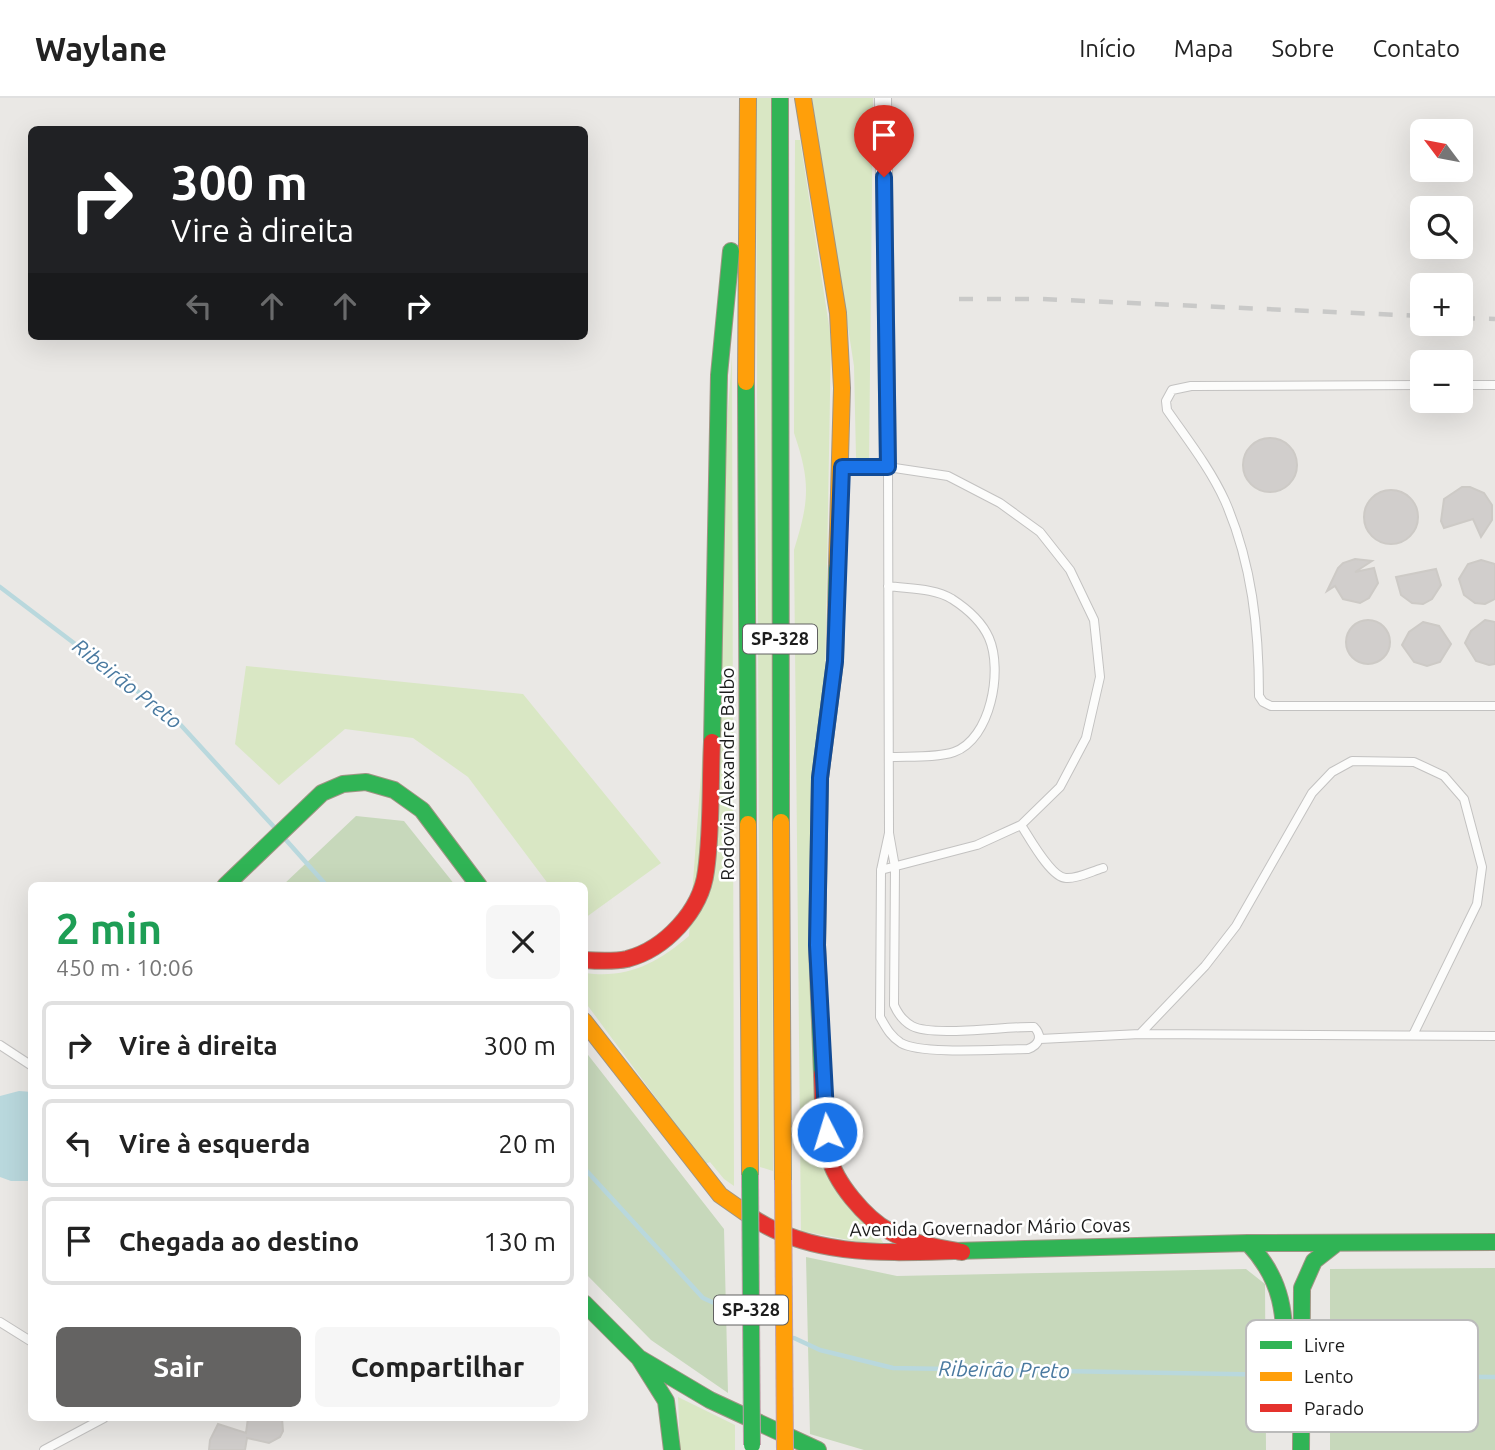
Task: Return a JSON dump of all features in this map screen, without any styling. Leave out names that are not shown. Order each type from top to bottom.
[{"type":"main road","points":[[588,961],[599,963],[632,958],[662,943],[687,919],[702,889],[706,873],[713,713],[719,375],[748,98]]},
{"type":"main road","name":"Rodovia Alexandre Balbo","points":[[748,98],[746,417],[752,1447]]},
{"type":"main road","name":"SP-328","points":[[780,98],[779,429],[785,1450]]},
{"type":"main road","points":[[803,98],[841,340],[842,467],[835,661],[820,778],[817,945],[822,1083],[829,1157],[842,1185],[858,1208],[872,1220],[890,1232],[912,1241],[962,1252]]},
{"type":"main road","points":[[229,881],[322,793],[343,784],[366,782],[394,790],[422,810],[476,882]]},
{"type":"main road","name":"Avenida Governador Mário Covas","points":[[588,1026],[720,1195],[765,1226],[829,1248],[874,1253],[1248,1242],[1495,1242]]},
{"type":"main road","points":[[1248,1242],[1265,1257],[1276,1276],[1288,1320]]},
{"type":"main road","points":[[1296,1320],[1306,1271],[1322,1251],[1336,1242]]},
{"type":"main road","points":[[588,1307],[639,1358],[666,1401],[672,1450]]},
{"type":"main road","points":[[639,1358],[710,1400],[818,1450]]},
{"type":"main road","points":[[1285,1450],[1289,1432]]},
{"type":"main road","points":[[1297,1432],[1301,1450]]},
{"type":"street","points":[[842,467],[888,467],[883,98]]},
{"type":"lane","points":[[1410,385],[1191,386],[1172,390],[1166,401],[1167,410],[1203,462],[1224,501],[1245,559],[1256,618],[1259,696],[1263,702],[1271,706],[1495,706]]},
{"type":"lane","points":[[1473,385],[1495,385]]},
{"type":"lane","points":[[881,870],[895,867],[976,845],[1021,825],[1060,786],[1086,738],[1100,677],[1094,620],[1070,570],[1040,532],[1000,503],[948,476],[888,467],[889,833],[895,867],[894,1005],[901,1018],[913,1027],[931,1031],[1034,1027],[1040,1039]]},
{"type":"lane","points":[[888,586],[934,592],[950,598],[965,609],[979,622],[989,637],[994,654],[995,673],[988,715],[964,745],[954,752],[889,757]]},
{"type":"lane","points":[[1140,1034],[1205,966],[1236,926],[1312,793],[1332,772],[1352,761],[1415,762],[1444,776],[1464,799],[1482,867],[1477,904],[1413,1035]]},
{"type":"lane","points":[[1021,825],[1052,871],[1061,878],[1069,879],[1103,868]]},
{"type":"lane","points":[[889,833],[881,870],[880,1017],[889,1033],[902,1044],[920,1049],[1028,1049],[1035,1046],[1040,1039]]},
{"type":"lane","points":[[1040,1039],[1140,1034],[1495,1036]]},
{"type":"lane","points":[[0,1045],[28,1063]]},
{"type":"lane","points":[[0,1322],[28,1340]]},
{"type":"lane","points":[[44,1450],[98,1421]]},
{"type":"green space","points":[[756,98],[771,98],[773,1171],[760,1167]]},
{"type":"green space","points":[[812,98],[873,98],[869,462],[858,461],[856,457],[854,366]]},
{"type":"green space","points":[[795,140],[800,140],[831,338],[817,1142],[886,1247],[801,1231],[794,550],[803,518],[806,492],[803,465],[794,433]]},
{"type":"green space","points":[[732,356],[734,1186],[724,1179],[710,1162],[705,1164],[588,1006],[588,973],[615,974],[641,967],[665,954],[689,936]]},
{"type":"green space","points":[[246,666],[523,694],[661,863],[588,916],[588,882],[547,882],[468,777],[413,738],[345,729],[279,785],[235,744]]},
{"type":"green space","points":[[356,816],[404,821],[453,882],[286,882]]},
{"type":"green space","points":[[588,1055],[724,1229],[728,1393],[651,1340],[588,1276]]},
{"type":"green space","points":[[806,1257],[897,1276],[1246,1269],[1265,1284],[1265,1320],[1246,1320],[1246,1432],[1266,1432],[1266,1450],[864,1450],[810,1434]]},
{"type":"green space","points":[[1495,1268],[1495,1450],[1330,1450],[1330,1432],[1478,1432],[1478,1320],[1330,1320],[1330,1269]]},
{"type":"green space","points":[[678,1397],[735,1425],[735,1450],[680,1450]]},
{"type":"water","points":[[28,1092],[28,1181],[11,1181],[0,1177],[0,1096]]},
{"type":"building","points":[[1270,438],[1289,446],[1297,465],[1289,484],[1270,492],[1251,484],[1243,465],[1251,446]]},
{"type":"building","points":[[1462,487],[1470,487],[1484,493],[1492,505],[1492,520],[1481,537],[1473,519],[1444,528],[1441,521],[1444,499]]},
{"type":"building","points":[[1391,490],[1410,498],[1418,517],[1410,536],[1391,544],[1372,536],[1364,517],[1372,498]]},
{"type":"building","points":[[1355,559],[1372,561],[1355,572],[1374,568],[1378,583],[1369,598],[1360,603],[1343,599],[1335,586],[1327,591],[1338,568]]},
{"type":"building","points":[[1481,560],[1495,564],[1495,599],[1485,604],[1475,603],[1464,595],[1459,579],[1468,564]]},
{"type":"building","points":[[1436,569],[1441,585],[1432,599],[1423,604],[1412,603],[1401,595],[1396,577]]},
{"type":"building","points":[[1368,620],[1383,627],[1390,642],[1383,657],[1368,664],[1353,657],[1346,642],[1353,627]]},
{"type":"building","points":[[1485,620],[1495,622],[1495,664],[1489,665],[1476,661],[1465,643],[1471,631]]},
{"type":"building","points":[[1423,622],[1439,626],[1451,644],[1440,662],[1427,666],[1414,662],[1402,645],[1409,632]]},
{"type":"building","points":[[248,1421],[282,1421],[283,1431],[280,1437],[269,1443],[247,1438],[245,1450],[209,1450],[210,1440],[218,1424],[246,1433]]},
{"type":"waterway","name":"Ribeirão Preto","points":[[0,587],[178,722],[275,828]]},
{"type":"waterway","name":"Ribeirão Preto","points":[[286,840],[323,882]]},
{"type":"waterway","name":"Ribeirão Preto","points":[[588,1172],[703,1298],[741,1315]]},
{"type":"waterway","name":"Ribeirão Preto","points":[[794,1338],[820,1350],[893,1368],[1246,1374]]},
{"type":"waterway","name":"Ribeirão Preto","points":[[1478,1377],[1495,1377]]},
{"type":"railway","points":[[959,299],[1041,299],[1410,315]]},
{"type":"railway","points":[[1473,318],[1495,319]]},
{"type":"traffic: fast","points":[[780,98],[781,822]]},
{"type":"traffic: fast","points":[[712,742],[719,375],[731,251]]},
{"type":"traffic: fast","points":[[746,382],[748,824]]},
{"type":"traffic: fast","points":[[822,1074],[817,945],[820,778],[835,661],[837,564]]},
{"type":"traffic: fast","points":[[229,882],[322,793],[343,784],[366,782],[394,790],[422,810],[476,882]]},
{"type":"traffic: fast","points":[[750,1175],[752,1445]]},
{"type":"traffic: fast","points":[[954,1251],[1248,1243],[1495,1242]]},
{"type":"traffic: fast","points":[[1248,1243],[1260,1257],[1276,1285],[1283,1320]]},
{"type":"traffic: fast","points":[[1302,1320],[1302,1288],[1314,1261],[1337,1243]]},
{"type":"traffic: fast","points":[[588,1307],[639,1358],[710,1400],[818,1450]]},
{"type":"traffic: fast","points":[[639,1358],[666,1401],[672,1450]]},
{"type":"traffic: fast","points":[[1301,1432],[1301,1450]]},
{"type":"traffic: slow","points":[[746,382],[748,98]]},
{"type":"traffic: slow","points":[[803,98],[838,313],[842,388],[837,564]]},
{"type":"traffic: slow","points":[[781,822],[783,1180]]},
{"type":"traffic: slow","points":[[748,824],[750,1175]]},
{"type":"traffic: slow","points":[[588,1026],[720,1195],[750,1216]]},
{"type":"traffic: slow","points":[[783,1180],[785,1450]]},
{"type":"traffic: jam","points":[[588,960],[627,959],[655,947],[679,926],[697,900],[703,886],[708,855],[712,742]]},
{"type":"traffic: jam","points":[[822,1074],[824,1125],[829,1156],[844,1188],[870,1217],[897,1235],[925,1245],[962,1252]]},
{"type":"traffic: jam","points":[[750,1216],[773,1229],[822,1246],[875,1252],[954,1251]]},
{"type":"route","points":[[827,1132],[822,1083],[817,945],[820,778],[835,661],[842,467],[888,467],[884,177]]}]
